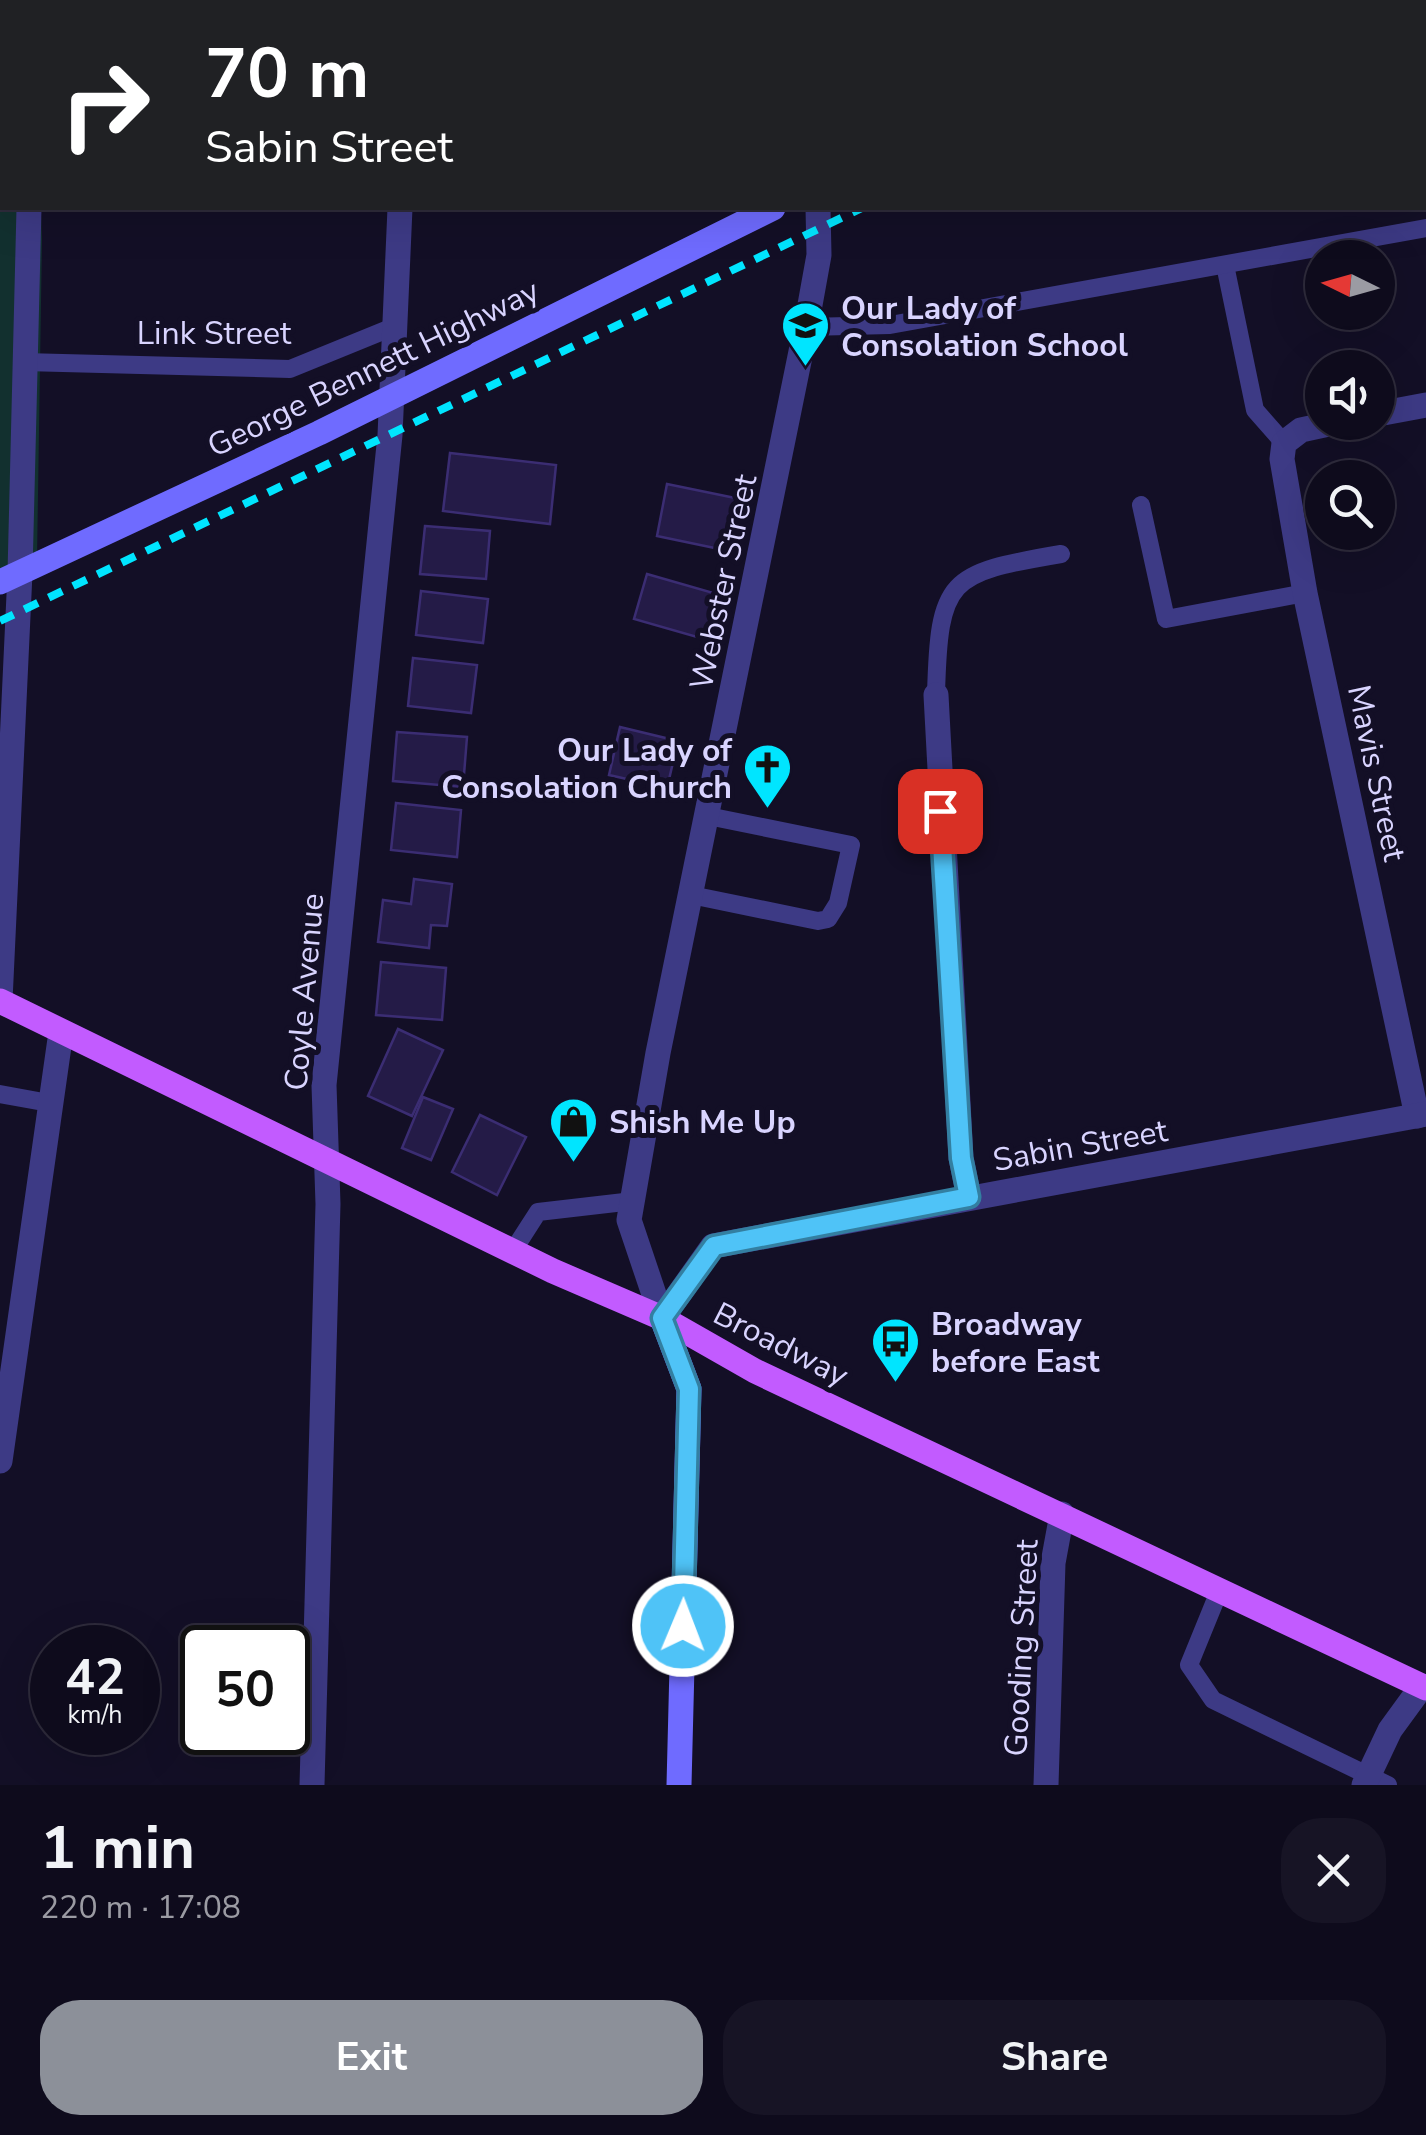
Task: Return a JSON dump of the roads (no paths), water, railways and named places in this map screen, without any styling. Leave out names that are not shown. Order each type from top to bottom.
[{"type":"main road","name":"George Bennett Highway","points":[[10,578],[769,210]]},
{"type":"main road","name":"Broadway","points":[[0,1001],[514,1252],[662,1318],[755,1371],[1424,1687]]},
{"type":"main road","points":[[662,1318],[689,1389],[680,1785]]},
{"type":"street","points":[[0,1001],[10,578],[29,210]]},
{"type":"street","name":"Coyle Avenue","points":[[312,1785],[329,1161],[324,1085],[363,729],[392,396],[400,210]]},
{"type":"street","name":"Webster Street","points":[[662,1318],[629,1220],[806,327],[819,255],[818,210]]},
{"type":"street","points":[[1395,410],[1426,404]]},
{"type":"street","points":[[1284,443],[1305,429]]},
{"type":"street","name":"Mavis Street","points":[[1284,443],[1282,460],[1304,592],[1421,1115]]},
{"type":"street","points":[[936,695],[961,1158],[969,1197]]},
{"type":"street","points":[[0,1461],[62,1032]]},
{"type":"street","name":"Sabin Street","points":[[662,1318],[714,1246],[1421,1115]]},
{"type":"street","name":"Gooding Street","points":[[1046,1785],[1053,1563],[1062,1514]]},
{"type":"street","points":[[1374,1782],[1390,1730],[1424,1687]]},
{"type":"lane","points":[[806,327],[890,324],[1426,228]]},
{"type":"lane","points":[[1225,265],[1254,410],[1284,443]]},
{"type":"lane","name":"Link Street","points":[[24,362],[290,369],[398,325]]},
{"type":"lane","points":[[1141,505],[1166,618],[1304,592]]},
{"type":"lane","points":[[936,695],[944,607],[955,585],[993,565],[1060,554]]},
{"type":"lane","points":[[691,895],[818,921],[828,919],[838,904],[851,845],[708,816]]},
{"type":"lane","points":[[0,1094],[49,1103]]},
{"type":"lane","points":[[514,1252],[538,1212],[633,1200]]},
{"type":"lane","points":[[1220,1590],[1189,1664],[1213,1700],[1374,1782]]},
{"type":"railway","points":[[0,621],[858,210]]},
{"type":"place","name":"Our Lady of Consolation School","points":[[806,368]]},
{"type":"place","name":"Our Lady of Consolation Church","points":[[767,810]]},
{"type":"place","name":"Shish Me Up","points":[[574,1164]]},
{"type":"place","name":"Broadway before East","points":[[896,1384]]}]
